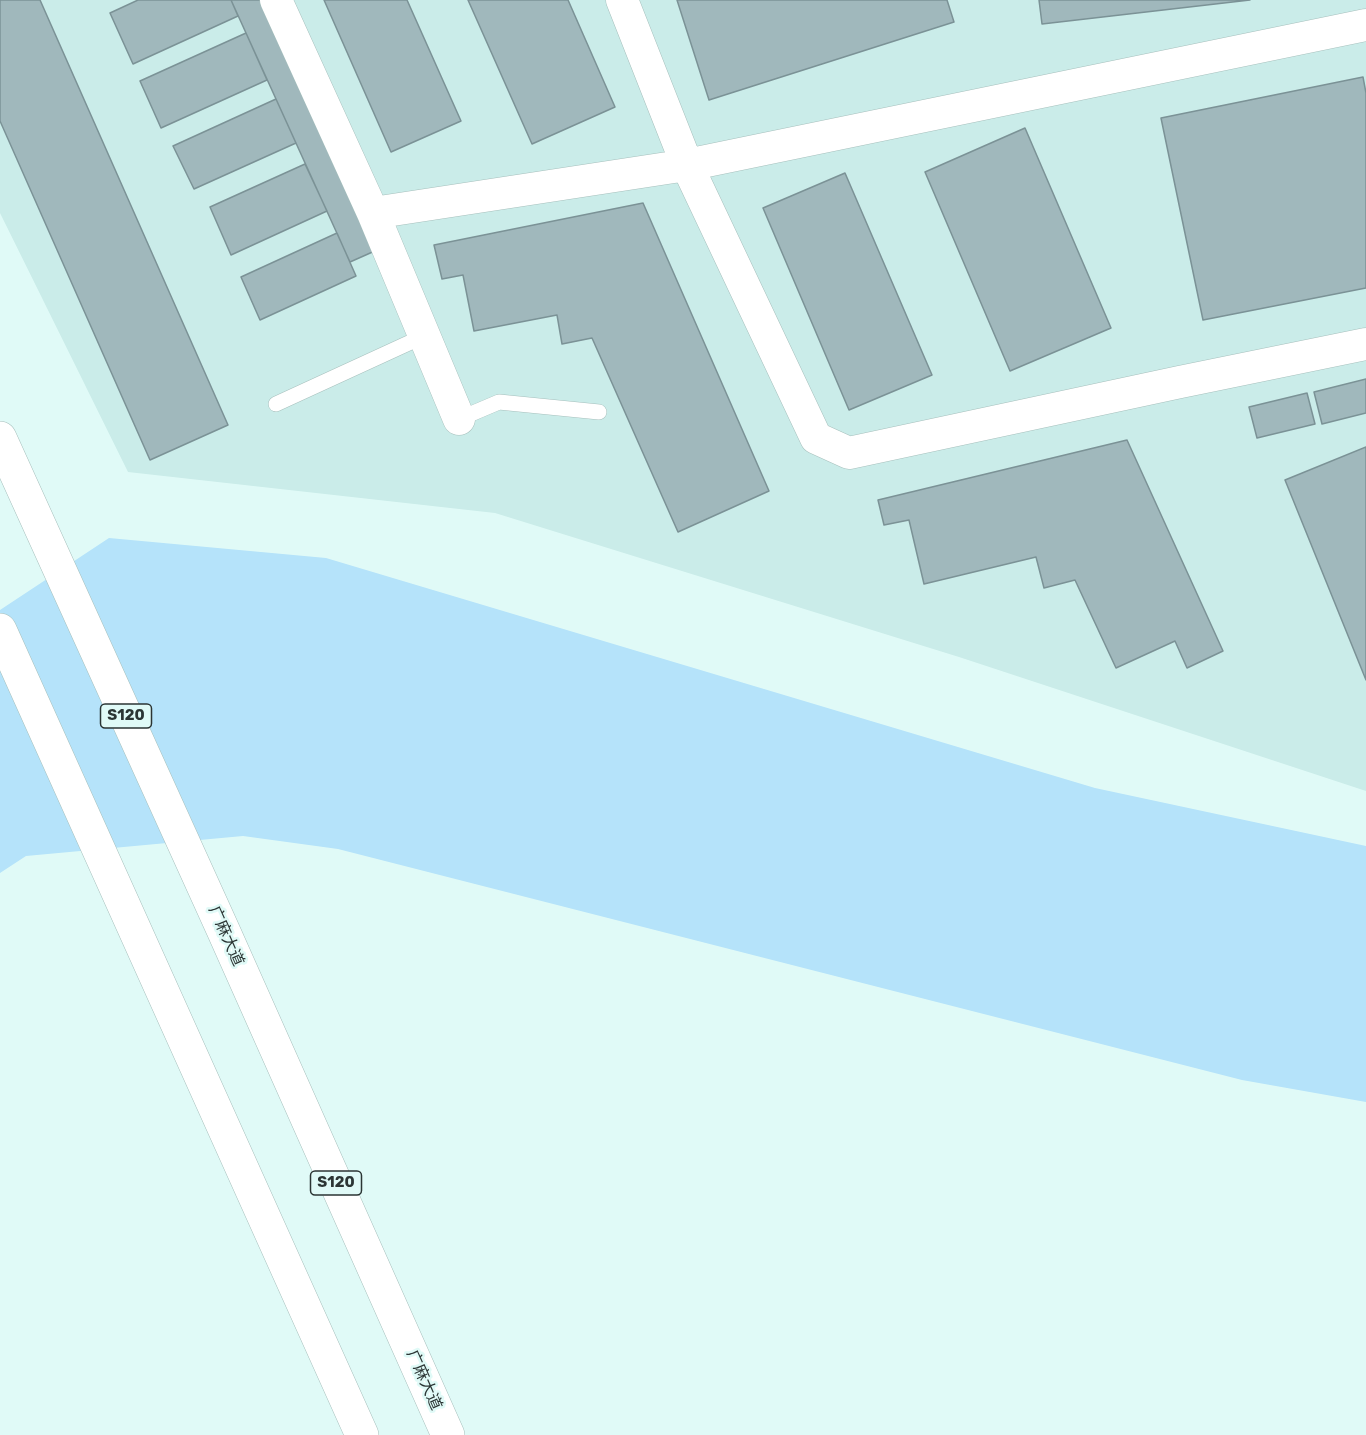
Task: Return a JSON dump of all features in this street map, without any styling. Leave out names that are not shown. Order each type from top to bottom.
[{"type":"main road","name":"广麻大道","points":[[0,438],[224,932],[448,1435]]},
{"type":"main road","points":[[0,630],[362,1435]]},
{"type":"street","points":[[276,0],[373,213],[459,419]]},
{"type":"street","points":[[622,0],[687,165],[816,438],[849,453],[1366,344]]},
{"type":"street","points":[[373,213],[687,165],[1366,25]]},
{"type":"lane","points":[[276,404],[424,336]]},
{"type":"lane","points":[[459,419],[499,402],[599,412]]},
{"type":"shaded area","points":[[0,0],[1366,0],[1366,791],[959,657],[495,513],[128,472],[0,213]]},
{"type":"shaded area","points":[[109,538],[326,558],[1095,788],[1366,846],[1366,1102],[1242,1080],[338,849],[243,836],[26,856],[0,873],[0,610]]},
{"type":"building","points":[[0,0],[40,0],[228,425],[150,460],[0,121]]},
{"type":"building","points":[[138,0],[231,0],[238,16],[133,64],[110,13]]},
{"type":"building","points":[[231,0],[263,0],[377,250],[350,262]]},
{"type":"building","points":[[324,0],[407,0],[461,121],[391,152]]},
{"type":"building","points":[[468,0],[568,0],[615,107],[532,144]]},
{"type":"building","points":[[677,0],[947,0],[954,22],[709,100]]},
{"type":"building","points":[[1039,0],[1250,0],[1042,24]]},
{"type":"building","points":[[246,33],[267,80],[161,128],[140,81]]},
{"type":"building","points":[[1363,77],[1366,93],[1366,288],[1203,320],[1161,118]]},
{"type":"building","points":[[276,99],[296,143],[194,189],[173,146]]},
{"type":"building","points":[[1025,128],[1111,328],[1010,371],[925,172]]},
{"type":"building","points":[[305,164],[327,211],[231,255],[210,207]]},
{"type":"building","points":[[845,173],[932,375],[849,410],[763,208]]},
{"type":"building","points":[[643,203],[769,491],[678,532],[592,338],[562,344],[557,315],[474,331],[463,275],[442,279],[434,245]]},
{"type":"building","points":[[337,233],[356,276],[260,320],[241,277]]},
{"type":"building","points":[[1366,379],[1366,413],[1322,424],[1314,392]]},
{"type":"building","points":[[1307,393],[1315,424],[1257,438],[1249,407]]},
{"type":"building","points":[[1127,440],[1223,651],[1187,668],[1175,641],[1116,668],[1075,580],[1044,588],[1036,557],[924,584],[909,520],[884,525],[878,500]]},
{"type":"building","points":[[1366,447],[1366,680],[1285,480]]}]
